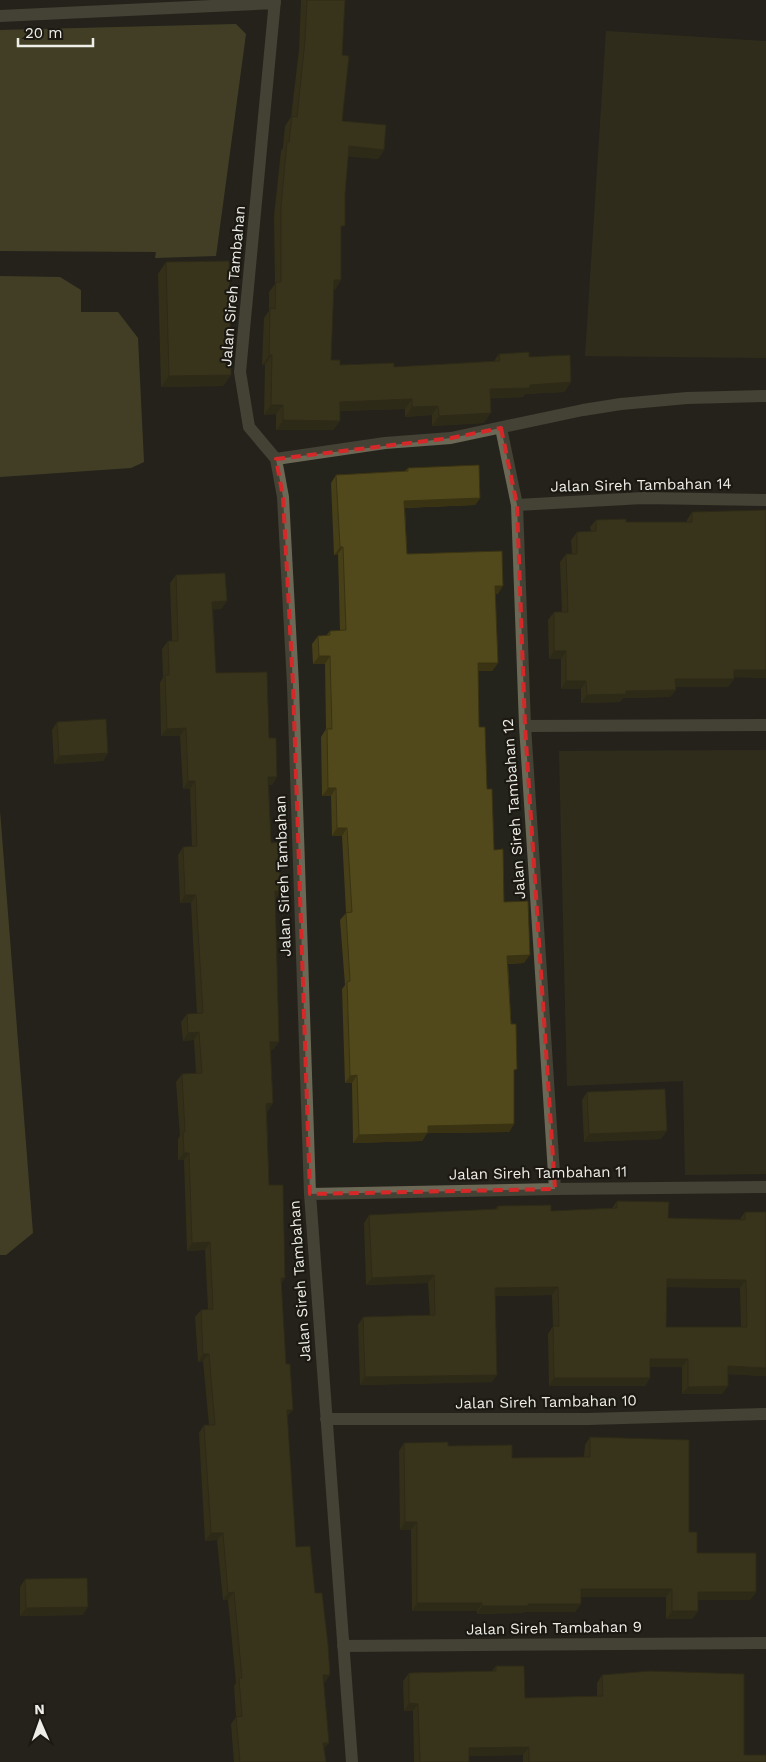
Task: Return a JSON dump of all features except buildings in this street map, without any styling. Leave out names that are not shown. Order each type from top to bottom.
[{"type":"street","points":[[0,16],[275,2]]},
{"type":"street","name":"Jalan Sireh Tambahan","points":[[275,2],[240,372],[249,427],[276,459],[283,497],[293,685],[310,1194],[352,1762]]},
{"type":"street","points":[[276,459],[385,443],[451,438],[582,410],[622,404],[687,398],[766,396]]},
{"type":"street","name":"Jalan Sireh Tambahan 12","points":[[501,428],[517,505],[525,726],[555,1189]]},
{"type":"street","name":"Jalan Sireh Tambahan 14","points":[[517,505],[643,498],[766,500]]},
{"type":"street","points":[[525,726],[766,725]]},
{"type":"street","name":"Jalan Sireh Tambahan 11","points":[[310,1194],[766,1187]]},
{"type":"street","name":"Jalan Sireh Tambahan 10","points":[[326,1419],[588,1419],[766,1414]]},
{"type":"street","name":"Jalan Sireh Tambahan 9","points":[[343,1646],[766,1644]]},
{"type":"highlighted area","points":[[501,428],[517,505],[525,726],[555,1189],[310,1194],[293,685],[283,497],[276,459],[451,438]]},
{"type":"shaded area","points":[[236,24],[246,34],[216,256],[155,258],[156,252],[0,251],[0,30]]},
{"type":"shaded area","points":[[606,31],[766,41],[766,358],[585,356]]},
{"type":"shaded area","points":[[0,276],[60,277],[81,290],[81,312],[118,312],[138,338],[144,462],[131,468],[0,477]]},
{"type":"shaded area","points":[[766,750],[766,1174],[685,1175],[683,1081],[567,1086],[559,751]]},
{"type":"shaded area","points":[[0,811],[33,1233],[6,1255],[0,1255]]}]
